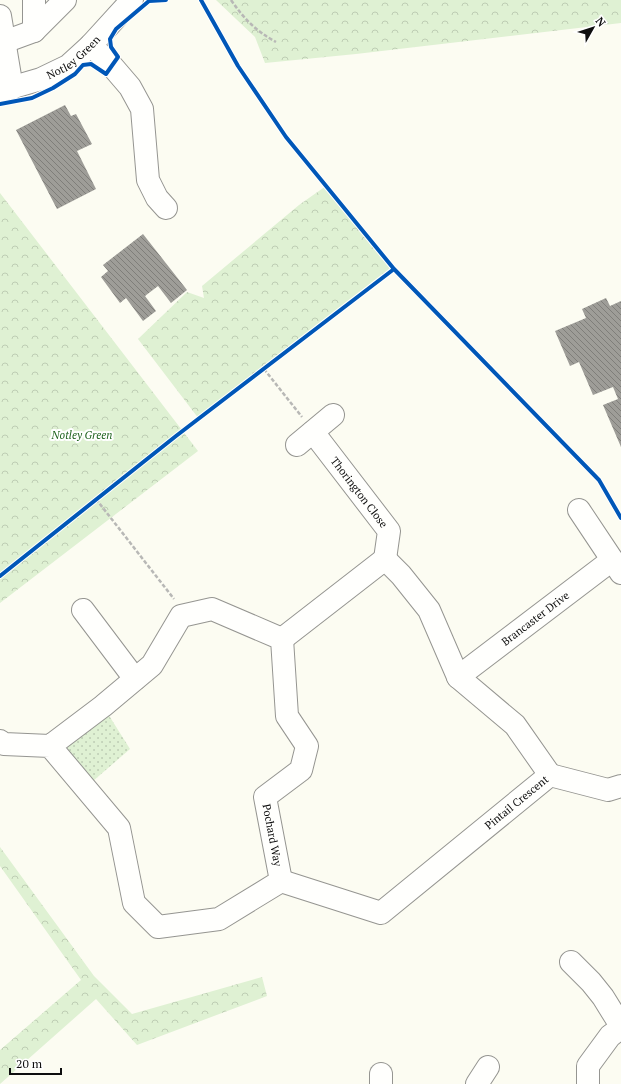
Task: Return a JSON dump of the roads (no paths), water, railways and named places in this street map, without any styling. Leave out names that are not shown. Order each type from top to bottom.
[{"type":"street","points":[[34,0],[34,32]]},
{"type":"street","points":[[4,42],[34,32],[65,0]]},
{"type":"street","name":"Notley Green","points":[[6,90],[41,79],[68,66],[91,46],[132,0]]},
{"type":"street","points":[[0,16],[4,42],[6,90]]},
{"type":"street","points":[[91,46],[112,66],[130,87],[142,109],[148,180],[157,198],[166,208]]},
{"type":"street","name":"Thorington Close","points":[[333,415],[305,438],[389,531],[385,559]]},
{"type":"street","name":"Brancaster Drive","points":[[458,677],[616,567],[579,510]]},
{"type":"street","points":[[0,741],[4,744],[50,746],[103,706],[152,665],[181,616],[212,609],[282,639],[385,559]]},
{"type":"street","name":"Pintail Crescent","points":[[281,881],[382,913],[550,774],[515,725],[458,677],[429,610],[385,559]]},
{"type":"street","points":[[83,610],[135,679]]},
{"type":"street","name":"Pochard Way","points":[[50,746],[119,828],[134,903],[158,927],[219,919],[281,881],[265,796],[301,770],[306,746],[287,716],[282,639]]},
{"type":"street","points":[[550,774],[608,790],[621,786]]},
{"type":"street","points":[[571,962],[591,982],[603,997],[621,1027],[610,1036],[588,1066],[588,1084]]}]
